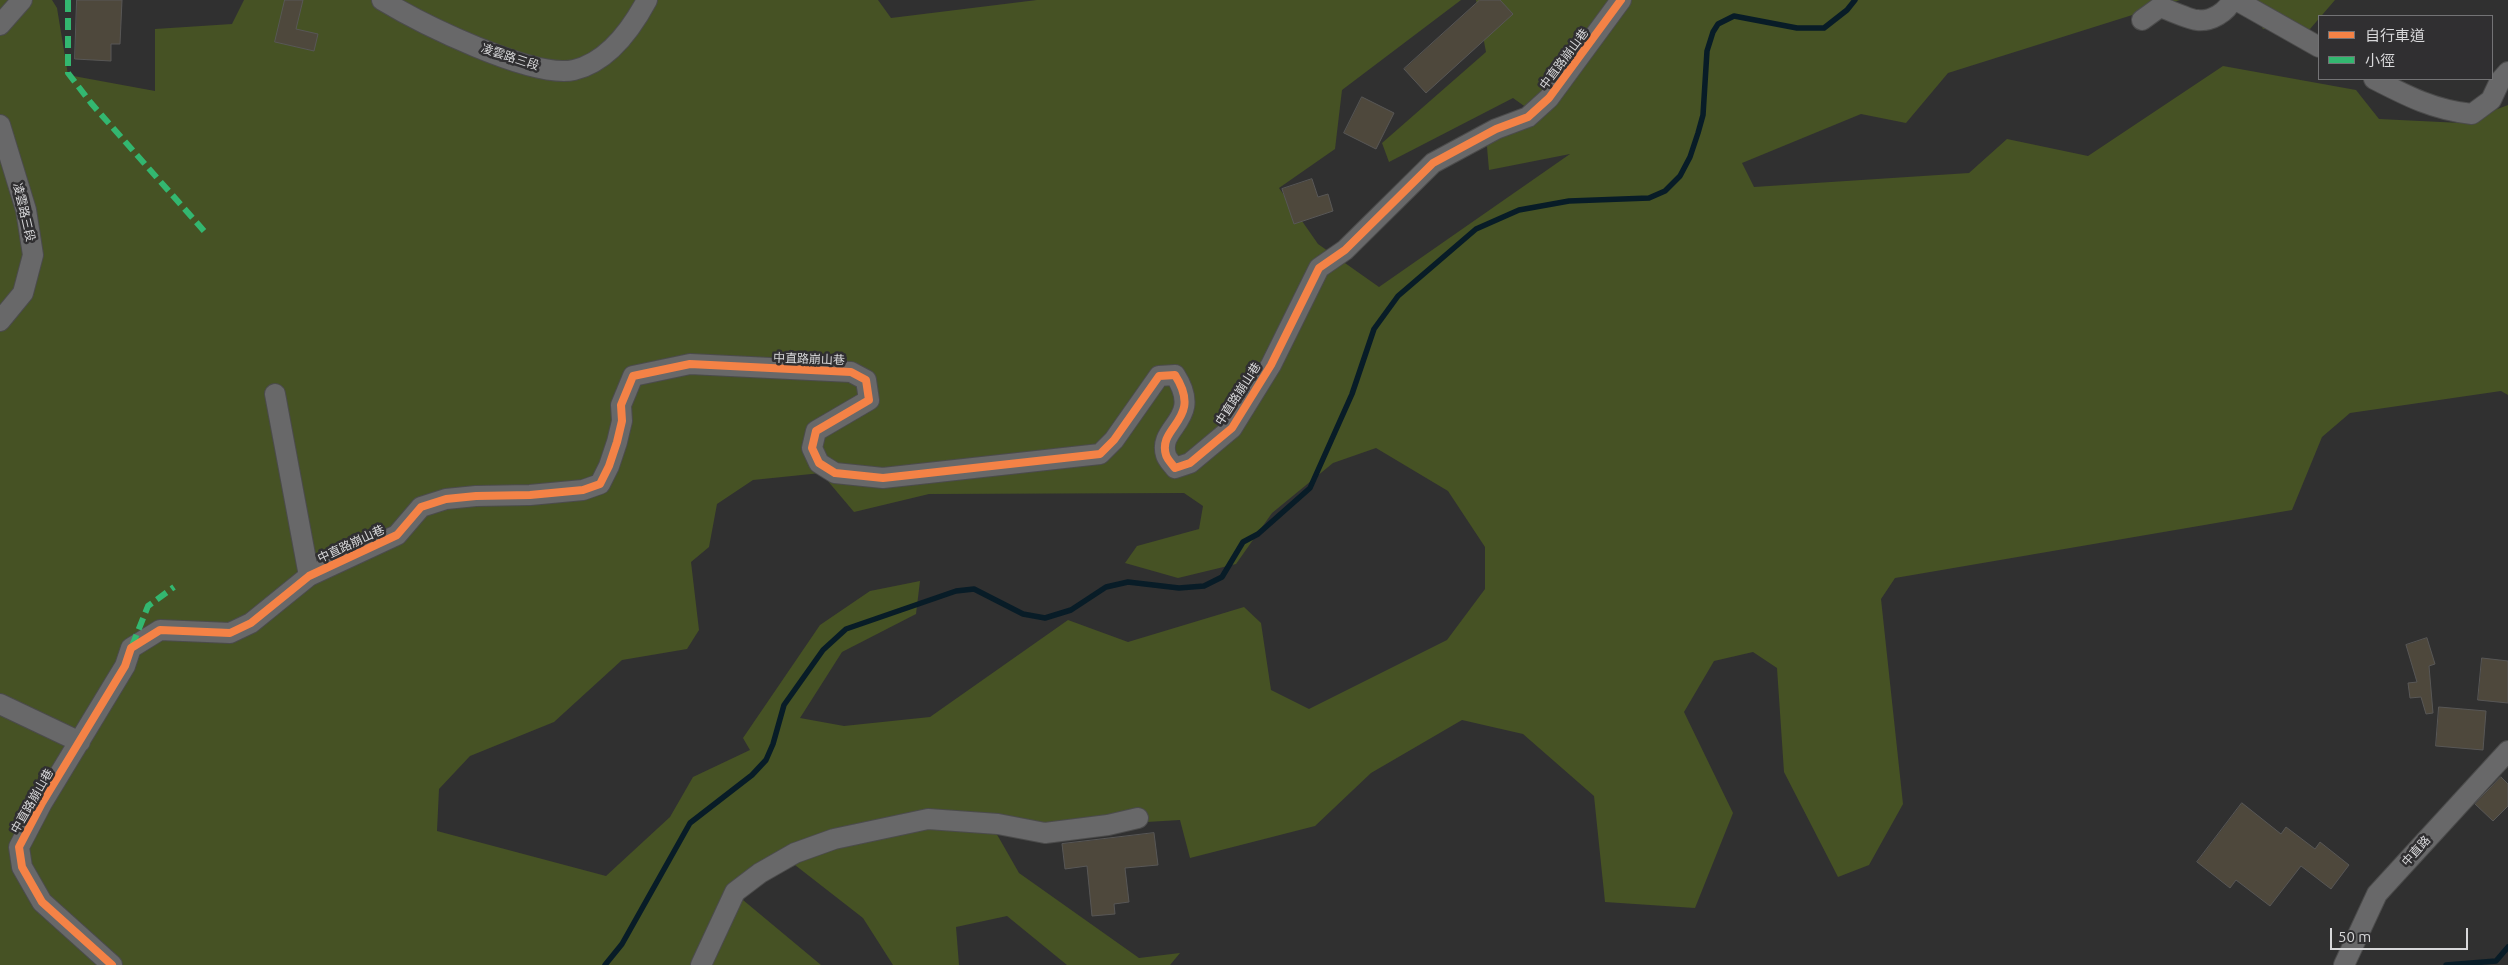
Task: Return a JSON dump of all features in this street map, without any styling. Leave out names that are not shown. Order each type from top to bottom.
[{"type":"street","points":[[0,25],[22,0]]},
{"type":"street","name":"凌雲路三段","points":[[382,0],[420,23],[482,49],[546,69],[574,70],[598,59],[632,28],[647,0]]},
{"type":"street","name":"中直路崩山巷","points":[[112,965],[42,902],[22,867],[19,846],[42,803],[125,666],[131,648],[160,630],[230,633],[251,623],[308,576],[397,536],[421,507],[446,499],[476,496],[530,495],[583,490],[600,484],[609,466],[617,442],[622,421],[621,405],[634,376],[690,364],[850,372],[866,380],[869,400],[816,431],[812,448],[819,463],[835,473],[882,478],[1100,454],[1114,440],[1159,376],[1175,375],[1184,390],[1185,407],[1166,442],[1166,455],[1175,468],[1190,463],[1232,428],[1271,364],[1319,268],[1345,250],[1433,163],[1496,129],[1528,117],[1549,98],[1621,0]]},
{"type":"street","points":[[2142,20],[2160,7],[2197,20],[2217,17],[2234,0],[2318,46]]},
{"type":"street","points":[[2376,80],[2417,101],[2438,108],[2472,114],[2491,100],[2508,72]]},
{"type":"street","name":"凌雲路三段","points":[[0,125],[26,210],[33,255],[22,293],[0,321]]},
{"type":"street","points":[[275,394],[308,576]]},
{"type":"street","points":[[0,704],[80,742]]},
{"type":"street","name":"中直路","points":[[2344,965],[2377,894],[2508,751]]},
{"type":"street","points":[[700,965],[722,924],[735,892],[760,873],[795,853],[834,839],[928,819],[998,824],[1045,833],[1108,825],[1138,818]]},
{"type":"green space","points":[[0,0],[52,0],[57,8],[68,75],[155,91],[155,29],[232,24],[244,0],[878,0],[891,18],[1037,0],[1461,0],[1342,90],[1335,149],[1279,188],[1318,244],[1379,287],[1570,154],[1489,170],[1486,135],[1527,108],[1513,98],[1389,162],[1382,143],[1486,52],[1476,0],[2180,0],[1948,73],[1906,123],[1861,114],[1742,163],[1754,187],[1969,173],[2007,139],[2088,156],[2223,66],[2356,90],[2379,119],[2461,123],[2508,105],[2508,395],[2501,391],[2350,413],[2322,437],[2292,510],[1895,578],[1881,599],[1903,804],[1869,865],[1838,877],[1784,772],[1777,668],[1753,652],[1714,661],[1684,712],[1733,813],[1695,908],[1605,902],[1594,796],[1523,734],[1462,720],[1371,773],[1315,826],[1190,858],[1180,820],[995,831],[1019,873],[1139,958],[1180,953],[1170,965],[1067,965],[1007,916],[956,927],[959,965],[893,965],[863,918],[777,851],[737,895],[821,965],[0,965]],"holes":[[[1376,448],[1448,491],[1485,547],[1485,589],[1447,640],[1309,709],[1271,690],[1261,623],[1244,607],[1128,642],[1068,620],[930,717],[844,726],[800,718],[842,652],[916,614],[920,581],[870,591],[820,625],[743,738],[750,750],[693,777],[670,817],[606,876],[437,831],[439,789],[470,756],[554,722],[622,660],[687,649],[699,630],[691,562],[709,547],[717,504],[753,480],[821,473],[854,512],[929,494],[1184,493],[1203,506],[1199,529],[1137,546],[1125,563],[1178,578],[1236,564],[1272,513],[1333,463]]]},
{"type":"green space","points":[[2244,0],[2335,0],[2322,15],[2318,15],[2318,20],[2310,29],[2263,29]]},
{"type":"building","points":[[77,0],[122,0],[120,44],[111,44],[111,61],[75,59]]},
{"type":"building","points":[[285,0],[303,0],[296,29],[318,34],[314,51],[275,42]]},
{"type":"building","points":[[1480,0],[1500,0],[1513,14],[1426,93],[1404,69]]},
{"type":"building","points":[[1362,97],[1394,113],[1376,149],[1344,133]]},
{"type":"building","points":[[1312,179],[1318,197],[1328,194],[1333,211],[1294,224],[1282,189]]},
{"type":"building","points":[[2427,638],[2435,664],[2429,666],[2433,713],[2426,714],[2421,697],[2410,698],[2408,683],[2417,682],[2406,645]]},
{"type":"building","points":[[2482,658],[2508,661],[2508,703],[2478,700]]},
{"type":"building","points":[[2439,707],[2486,711],[2483,750],[2436,746]]},
{"type":"building","points":[[2501,777],[2508,784],[2508,806],[2493,821],[2475,804]]},
{"type":"building","points":[[2242,803],[2281,834],[2286,827],[2315,849],[2320,842],[2349,865],[2331,889],[2301,866],[2270,906],[2236,880],[2230,888],[2197,862]]},
{"type":"building","points":[[1154,833],[1158,865],[1125,868],[1129,902],[1114,904],[1115,914],[1092,916],[1087,866],[1065,869],[1062,844]]},
{"type":"waterway","points":[[605,965],[622,944],[690,823],[752,775],[766,760],[773,744],[784,705],[823,650],[846,629],[956,591],[974,589],[1023,614],[1045,618],[1071,610],[1106,587],[1128,582],[1179,588],[1204,586],[1222,577],[1243,542],[1258,534],[1310,488],[1352,394],[1374,329],[1398,296],[1476,229],[1519,210],[1569,201],[1649,198],[1665,191],[1680,176],[1690,157],[1698,133],[1703,115],[1707,51],[1713,32],[1718,24],[1734,16],[1797,28],[1824,28],[1847,10],[1855,0]]},
{"type":"waterway","points":[[2446,965],[2496,961],[2508,947]]},
{"type":"marked path","points":[[68,0],[68,73],[91,103],[204,231]]},
{"type":"marked path","points":[[132,646],[148,606],[174,587]]},
{"type":"cycle path","points":[[112,965],[42,902],[22,867],[19,847],[42,803],[125,666],[131,648],[160,630],[230,633],[251,623],[309,576],[397,535],[421,507],[446,499],[476,496],[530,495],[583,490],[600,484],[609,466],[617,442],[622,421],[621,405],[633,376],[690,364],[851,372],[866,380],[869,400],[816,431],[812,448],[819,463],[835,473],[883,478],[1100,454],[1114,440],[1159,376],[1175,375],[1183,390],[1185,402],[1183,412],[1165,445],[1166,455],[1175,468],[1190,463],[1232,428],[1271,365],[1319,268],[1345,250],[1433,163],[1496,129],[1528,117],[1549,98],[1621,0]]}]
